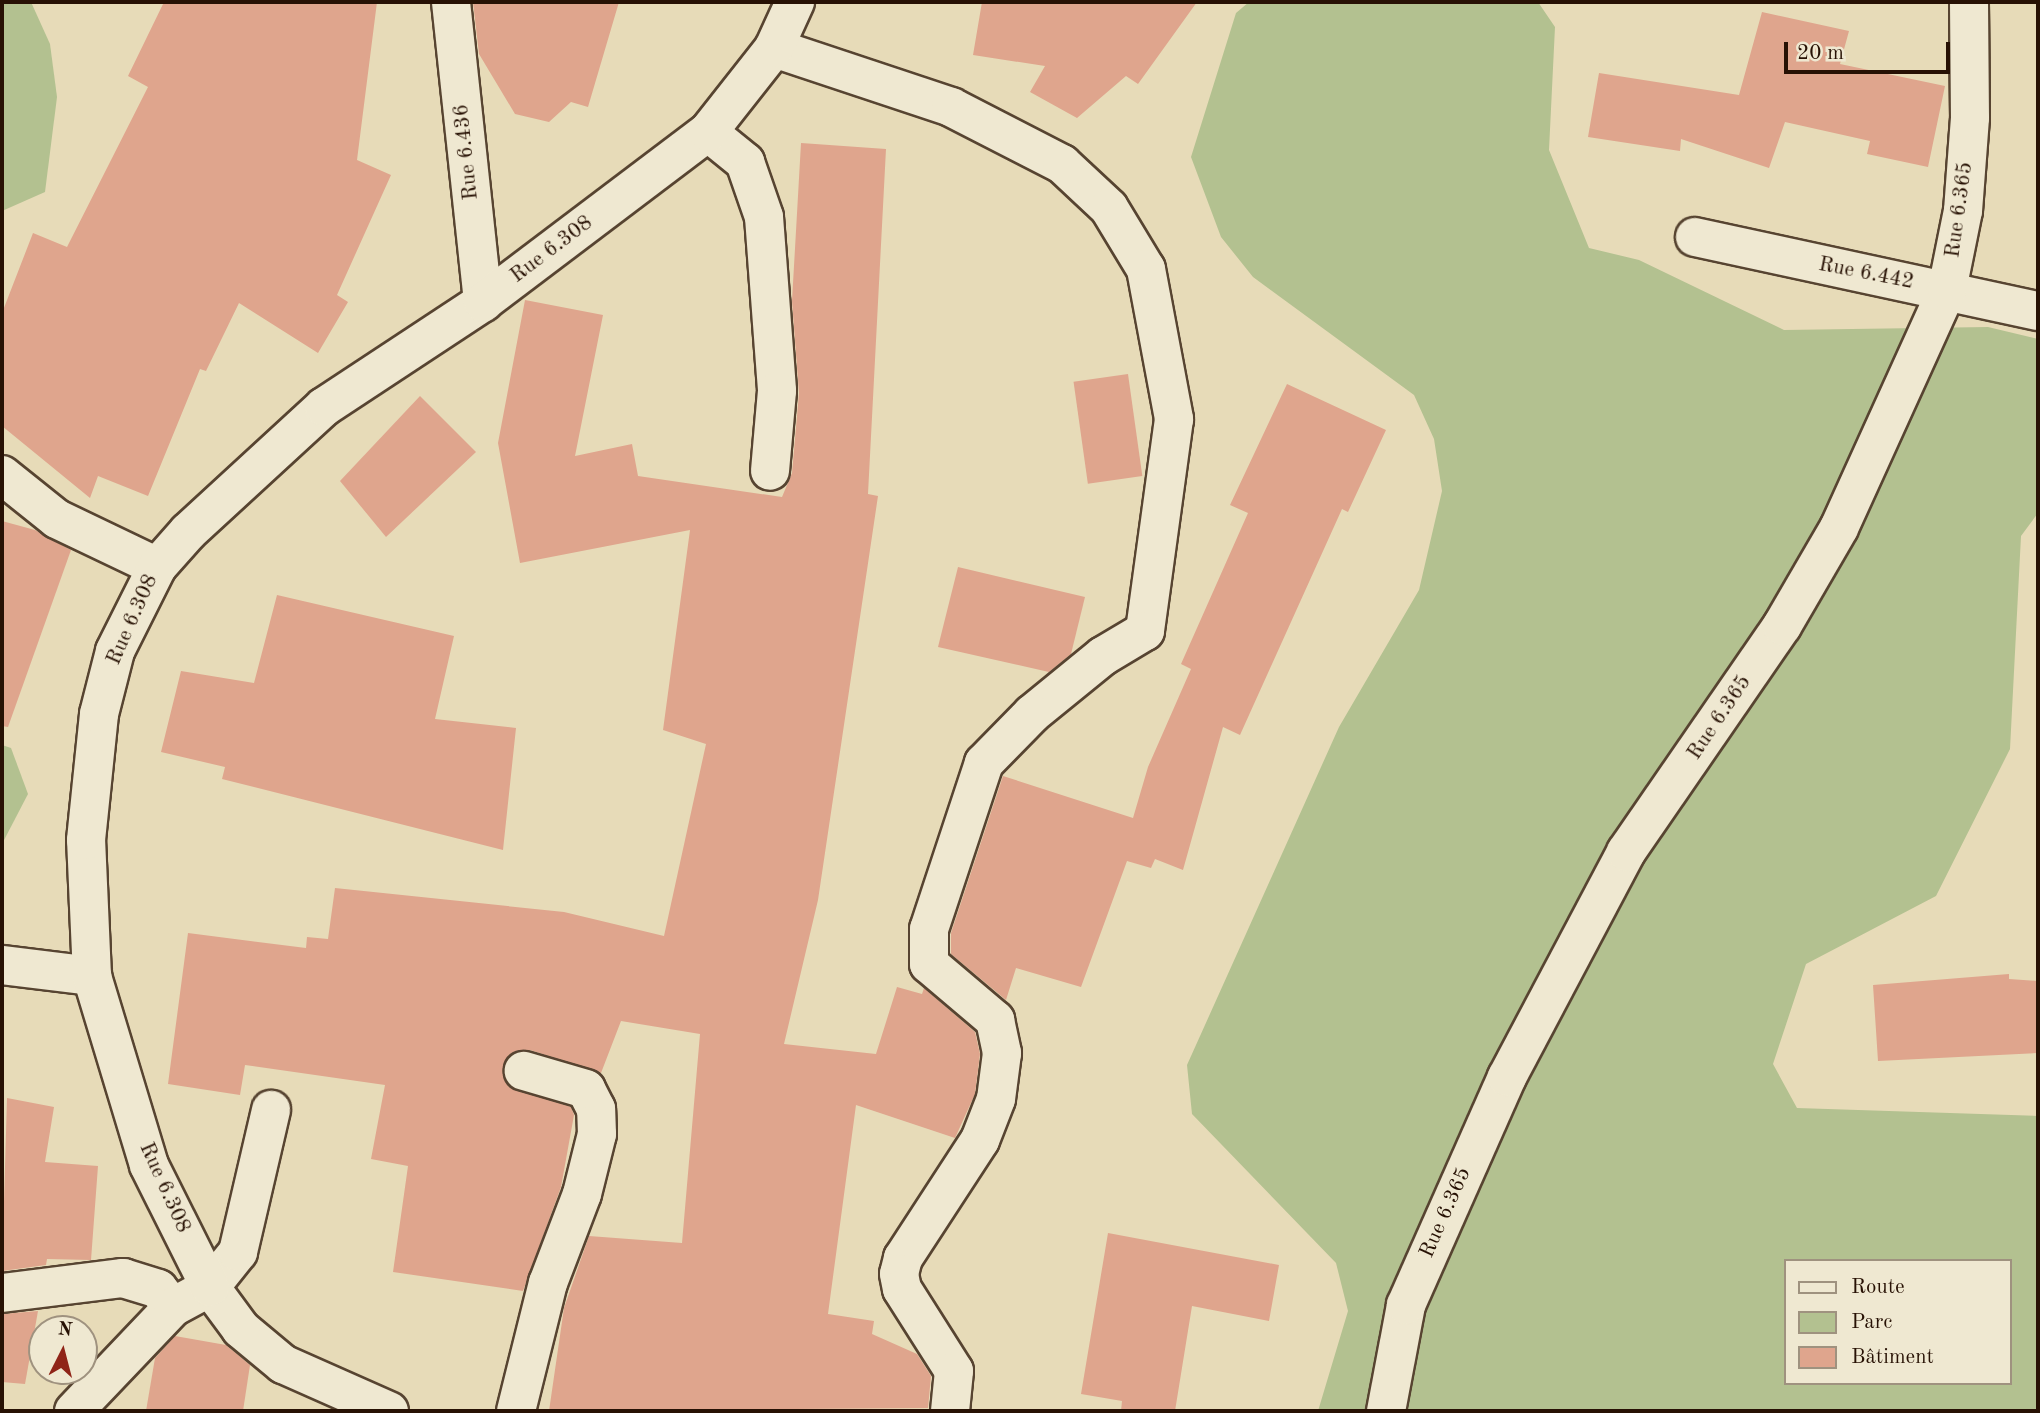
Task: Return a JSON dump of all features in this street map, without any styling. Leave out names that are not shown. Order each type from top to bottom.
[{"type":"street","name":"Rue 6.436","points":[[451,2],[483,302]]},
{"type":"street","name":"Rue 6.308","points":[[389,1411],[282,1364],[241,1329],[210,1287],[149,1165],[92,976],[86,840],[99,714],[115,651],[157,567],[188,532],[324,407],[483,302],[708,132],[774,48],[795,2]]},
{"type":"street","name":"Rue 6.365","points":[[1386,1411],[1406,1305],[1507,1077],[1626,852],[1774,636],[1839,528],[1947,290],[1963,211],[1970,118],[1969,2]]},
{"type":"street","points":[[774,48],[951,107],[1062,164],[1109,208],[1146,269],[1174,419],[1145,631],[1053,697],[984,763],[929,929],[929,964],[995,1020],[1002,1053],[996,1099],[980,1140],[903,1258],[900,1274],[902,1289],[954,1371],[950,1411]]},
{"type":"street","points":[[708,132],[745,162],[764,217],[776,391],[770,471]]},
{"type":"street","name":"Rue 6.442","points":[[1695,237],[2038,311]]},
{"type":"street","points":[[2,475],[57,519],[157,567]]},
{"type":"street","points":[[2,965],[92,976]]},
{"type":"street","points":[[516,1411],[548,1283],[582,1194],[597,1134],[596,1108],[586,1089],[524,1072]]},
{"type":"street","points":[[74,1411],[173,1307],[210,1287],[238,1252],[250,1218],[271,1110]]},
{"type":"street","points":[[2,1293],[123,1278],[158,1289],[173,1307]]},
{"type":"green space","points":[[2,2],[31,2],[50,44],[57,97],[45,192],[2,211]]},
{"type":"green space","points":[[1249,2],[1538,2],[1555,27],[1549,150],[1589,248],[1639,260],[1784,330],[1988,327],[2038,339],[2038,513],[2021,536],[2010,749],[1936,896],[1806,964],[1773,1064],[1797,1108],[2038,1116],[2038,1411],[1318,1411],[1348,1311],[1336,1263],[1192,1114],[1187,1065],[1339,727],[1419,590],[1442,491],[1434,439],[1414,395],[1253,277],[1221,237],[1191,157],[1236,13]]},
{"type":"green space","points":[[2,745],[11,748],[28,794],[2,844]]},
{"type":"building","points":[[164,2],[377,2],[357,160],[391,175],[337,295],[348,302],[318,353],[239,303],[206,371],[200,369],[148,496],[98,476],[90,498],[2,426],[2,313],[33,233],[67,247],[148,87],[128,76]]},
{"type":"building","points":[[473,2],[619,2],[588,107],[571,102],[549,122],[515,114],[479,54]]},
{"type":"building","points":[[982,2],[1197,2],[1138,84],[1126,76],[1077,118],[1030,92],[1045,66],[973,55]]},
{"type":"building","points":[[1762,12],[1849,31],[1840,64],[1945,86],[1928,167],[1867,154],[1870,141],[1785,122],[1769,168],[1681,139],[1680,151],[1588,137],[1599,73],[1739,95]]},
{"type":"building","points":[[801,143],[886,149],[868,494],[878,496],[818,900],[784,1044],[876,1054],[897,987],[922,994],[924,988],[975,1032],[980,1054],[975,1094],[955,1138],[856,1105],[828,1314],[874,1321],[872,1334],[917,1354],[931,1376],[928,1408],[549,1411],[564,1308],[589,1236],[682,1243],[700,1034],[621,1021],[601,1073],[530,1050],[509,1055],[503,1076],[509,1087],[571,1107],[574,1115],[561,1187],[523,1291],[393,1272],[408,1166],[371,1159],[385,1085],[245,1065],[240,1095],[168,1084],[188,933],[306,948],[307,937],[328,939],[335,888],[564,912],[664,936],[706,744],[663,730],[690,530],[520,563],[498,443],[525,300],[603,315],[575,456],[632,444],[638,476],[782,497],[792,473],[799,393],[792,301]]},
{"type":"building","points":[[1128,374],[1142,476],[1088,484],[1074,382]]},
{"type":"building","points":[[1287,384],[1386,430],[1348,512],[1342,509],[1240,735],[1223,727],[1183,870],[1155,859],[1151,868],[1127,861],[1081,987],[1016,968],[1006,1000],[951,954],[951,933],[1003,776],[1133,818],[1148,767],[1191,669],[1181,664],[1248,513],[1230,505]]},
{"type":"building","points":[[420,396],[476,452],[386,537],[340,481]]},
{"type":"building","points":[[2,521],[35,530],[71,550],[8,727],[2,726]]},
{"type":"building","points":[[958,567],[1085,597],[1071,654],[1049,672],[938,647]]},
{"type":"building","points":[[277,595],[454,636],[435,719],[516,728],[503,850],[222,779],[225,767],[161,752],[181,671],[254,683]]},
{"type":"building","points":[[2009,974],[2009,979],[2038,981],[2038,1053],[1878,1061],[1873,985]]},
{"type":"building","points":[[7,1098],[54,1107],[45,1162],[98,1166],[91,1260],[47,1259],[46,1265],[2,1271]]},
{"type":"building","points":[[1108,1233],[1279,1265],[1269,1321],[1192,1306],[1175,1411],[1121,1411],[1122,1401],[1081,1394]]},
{"type":"building","points":[[38,1311],[37,1315],[28,1315],[28,1367],[25,1384],[2,1382],[2,1314]]},
{"type":"building","points":[[175,1336],[226,1345],[250,1365],[243,1411],[146,1411],[155,1358]]}]
